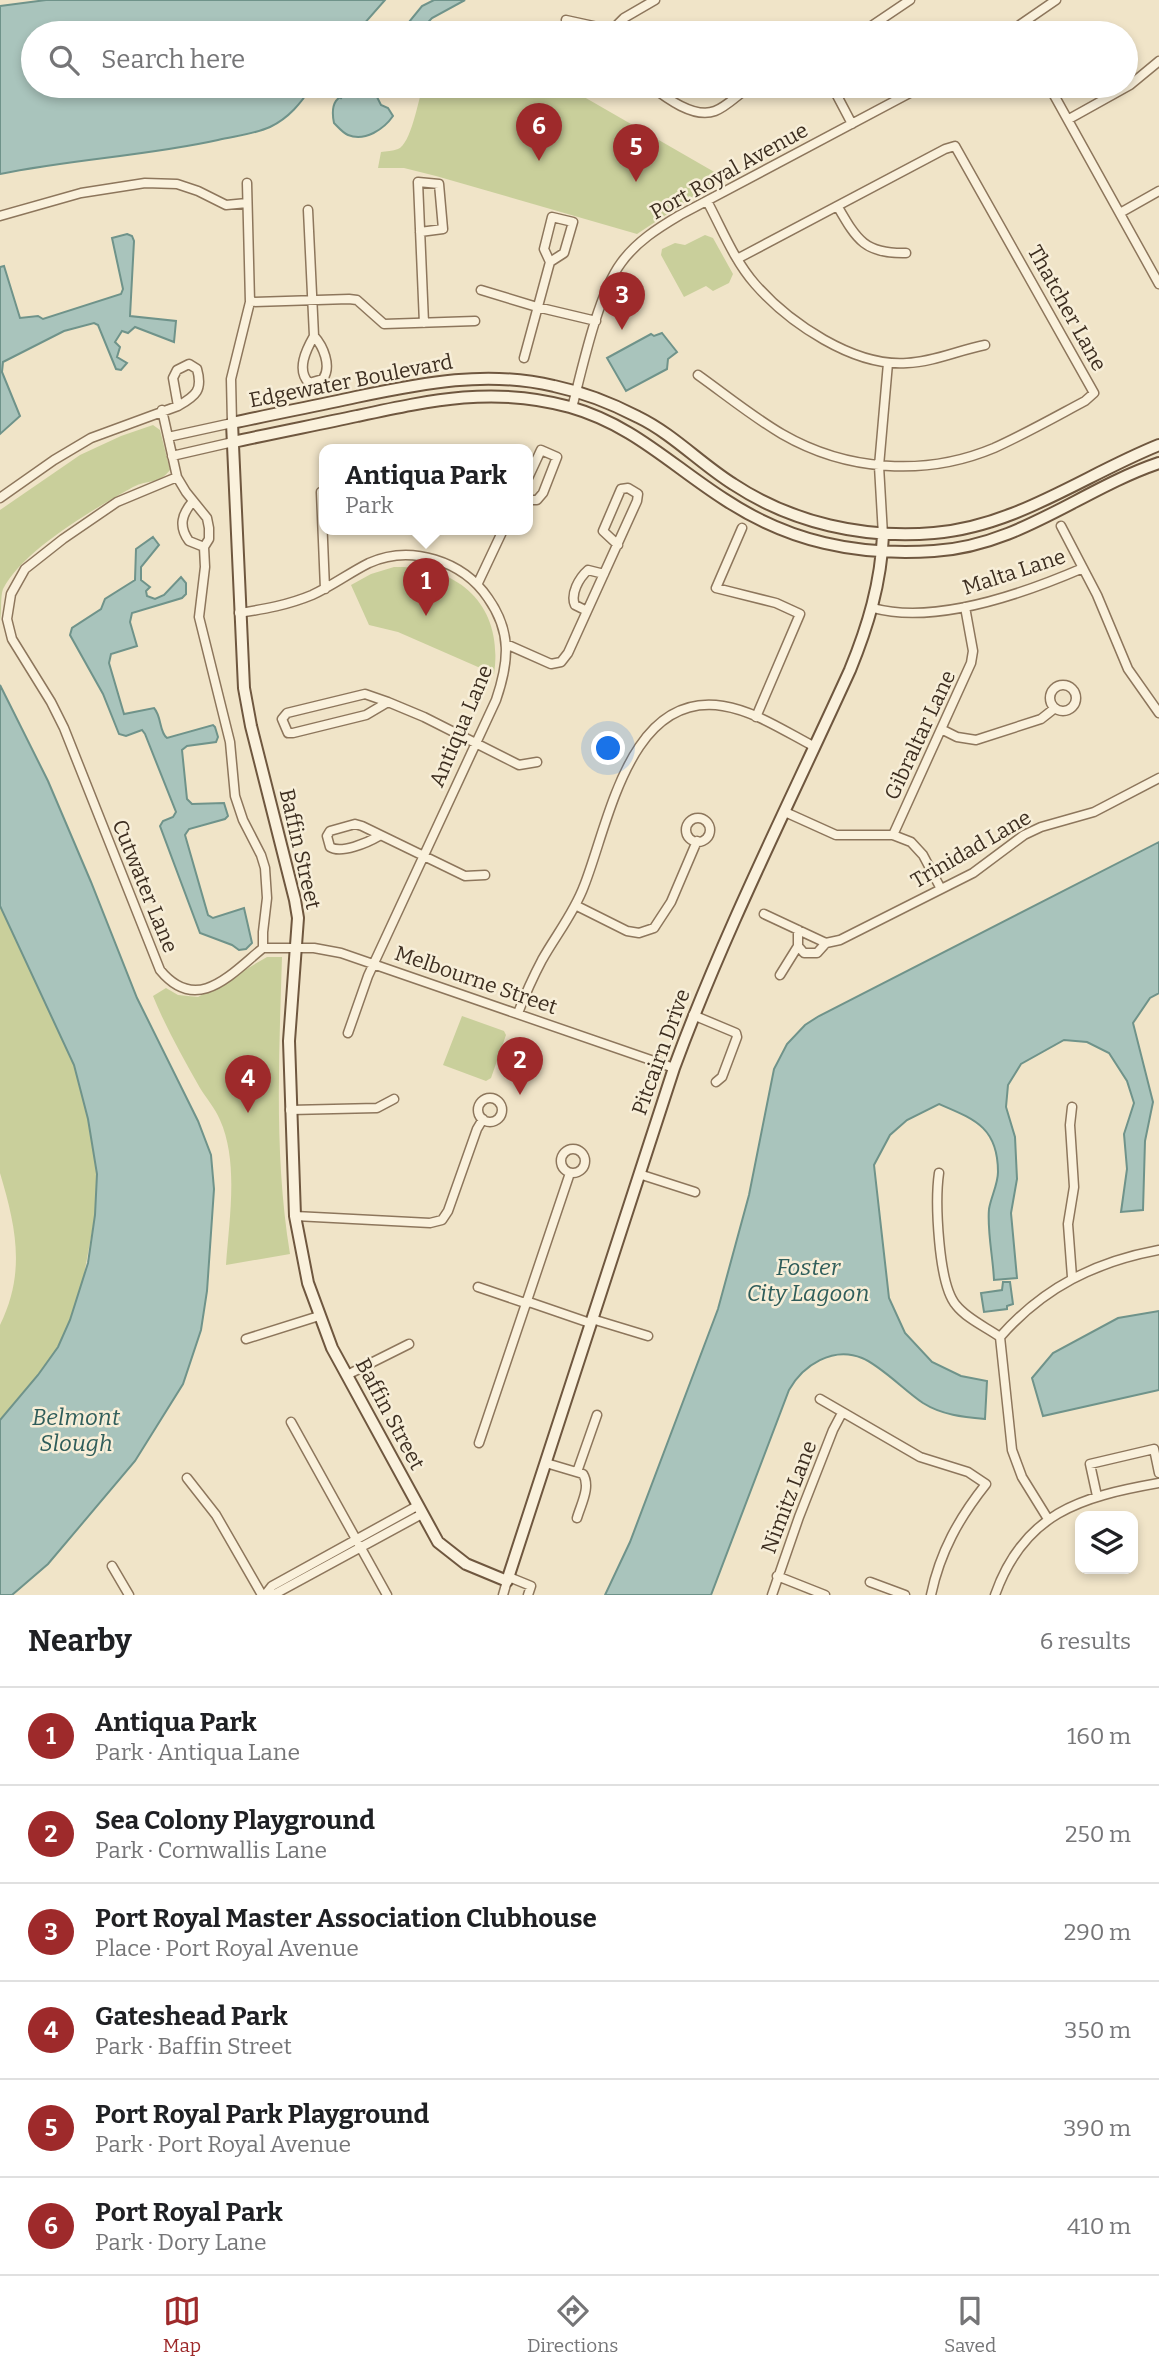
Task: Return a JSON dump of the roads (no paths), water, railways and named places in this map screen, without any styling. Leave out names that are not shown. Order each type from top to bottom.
[{"type":"street","points":[[621,21],[655,0]]},
{"type":"street","points":[[879,21],[910,0]]},
{"type":"street","points":[[1028,21],[1056,0]]},
{"type":"street","points":[[1138,78],[1159,61]]},
{"type":"street","points":[[670,98],[688,109],[710,112],[734,98]]},
{"type":"street","points":[[838,98],[852,124]]},
{"type":"street","name":"Port Royal Avenue","points":[[572,408],[596,321],[611,281],[633,248],[660,227],[901,98]]},
{"type":"street","points":[[1056,98],[1159,284]]},
{"type":"street","points":[[1069,120],[1107,98]]},
{"type":"street","name":"Thatcher Lane","points":[[698,375],[769,426],[808,447],[839,458],[879,466],[929,465],[992,449],[1085,401],[1094,393],[955,146],[737,259]]},
{"type":"street","points":[[420,232],[443,229],[439,184],[418,182],[420,232],[424,323]]},
{"type":"street","points":[[0,216],[81,193],[145,183],[177,184],[226,205],[247,203]]},
{"type":"street","name":"Baffin Street","points":[[247,183],[250,302],[231,379],[240,613],[244,688],[251,726],[295,900],[298,931],[289,1041],[290,1110],[295,1216],[305,1272],[318,1316],[347,1376],[438,1542],[466,1564],[508,1579]]},
{"type":"street","points":[[1120,213],[1159,191]]},
{"type":"street","points":[[707,201],[737,259],[755,284],[810,330],[844,350],[888,363],[923,362],[985,345]]},
{"type":"street","points":[[838,207],[860,241],[885,253],[906,253]]},
{"type":"street","points":[[308,210],[314,336],[324,350],[327,374],[323,379],[309,383],[304,377],[303,355],[314,336]]},
{"type":"street","points":[[524,358],[550,262],[544,249],[552,217],[573,222],[564,253],[550,262]]},
{"type":"street","points":[[481,290],[596,321]]},
{"type":"street","points":[[250,302],[357,300],[384,324],[475,321]]},
{"type":"street","points":[[883,535],[879,466],[888,363]]},
{"type":"street","points":[[0,498],[91,438],[178,406],[197,393],[200,380],[197,369],[189,364],[177,370],[173,378],[178,406]]},
{"type":"street","name":"Edgewater Boulevard","points":[[168,437],[445,380],[503,378],[533,382],[576,392],[639,417],[733,484],[782,511],[826,525],[883,535],[936,533],[1006,518],[1159,446]]},
{"type":"street","name":"Edgewater Boulevard","points":[[172,456],[451,397],[496,396],[530,399],[572,408],[631,433],[723,499],[775,527],[818,543],[882,553],[937,551],[992,539],[1046,519],[1136,471],[1159,463]]},
{"type":"street","points":[[162,411],[177,477],[207,518],[209,539],[204,547],[205,567],[199,617],[230,741],[235,796],[265,868],[267,898],[263,948]]},
{"type":"street","points":[[533,466],[541,450],[557,457],[540,498],[533,500]]},
{"type":"street","name":"Cutwater Lane","points":[[177,477],[117,502],[25,569],[11,594],[8,609],[9,630],[64,728],[160,970],[167,979],[178,986],[202,991],[219,983],[263,948]]},
{"type":"street","points":[[506,644],[542,661],[556,664],[568,653],[618,545],[638,498],[634,490],[628,488],[621,489],[603,527],[605,535],[618,545]]},
{"type":"street","points":[[193,501],[183,514],[183,528],[189,541],[204,547]]},
{"type":"street","points":[[1061,526],[1109,620],[1128,668],[1159,713]]},
{"type":"street","points":[[742,528],[716,588],[776,603],[800,614],[756,717]]},
{"type":"street","points":[[323,535],[325,589]]},
{"type":"street","points":[[478,583],[501,535]]},
{"type":"street","name":"Pitcairn Drive","points":[[503,1595],[693,1015],[866,631],[873,608],[883,535]]},
{"type":"street","name":"Antiqua Lane","points":[[240,613],[277,607],[325,589],[370,563],[407,555],[432,558],[450,565],[478,583],[499,616],[506,644],[507,664],[496,700],[373,963],[348,1033]]},
{"type":"street","name":"Malta Lane","points":[[873,608],[902,612],[965,607],[1022,592],[1083,568]]},
{"type":"street","points":[[587,611],[575,605],[574,594],[588,570],[604,574]]},
{"type":"street","name":"Gibraltar Lane","points":[[894,835],[971,663],[973,651],[965,607]]},
{"type":"street","points":[[388,702],[366,715],[293,733],[288,733],[282,719],[287,713],[365,694],[388,702],[519,765],[537,762]]},
{"type":"street","points":[[518,1013],[542,959],[576,906],[605,821],[641,743],[661,721],[691,706],[723,706],[756,717],[815,747]]},
{"type":"street","points":[[941,729],[976,740],[1041,719],[1055,708]]},
{"type":"street","name":"Trinidad Lane","points":[[798,946],[804,953],[813,954],[821,950],[826,943],[853,934],[972,873],[1024,835],[1041,827],[1094,812],[1159,778]]},
{"type":"street","points":[[785,812],[836,835],[894,835],[917,847],[941,889]]},
{"type":"street","points":[[379,836],[336,850],[330,847],[327,836],[330,831],[355,824],[465,876],[485,875]]},
{"type":"street","points":[[576,906],[627,932],[639,933],[654,928],[671,902],[697,841]]},
{"type":"street","points":[[764,914],[826,943]]},
{"type":"street","points":[[780,975],[798,946],[798,930]]},
{"type":"street","name":"Melbourne Street","points":[[263,948],[296,948],[341,953],[674,1068]]},
{"type":"street","points":[[693,1015],[736,1033],[737,1037],[722,1077],[716,1082]]},
{"type":"street","points":[[290,1110],[377,1108],[394,1099]]},
{"type":"street","points":[[1072,1107],[1070,1125],[1074,1187],[1068,1224],[1072,1277]]},
{"type":"street","points":[[295,1216],[430,1223],[442,1220],[448,1211],[483,1119]]},
{"type":"street","points":[[479,1443],[570,1172]]},
{"type":"street","points":[[639,1174],[695,1192]]},
{"type":"street","points":[[939,1174],[936,1191],[944,1283],[958,1307],[1000,1336],[1012,1450],[1022,1476],[1048,1519]]},
{"type":"street","points":[[1000,1336],[1026,1311],[1072,1277],[1135,1254],[1159,1250]]},
{"type":"street","points":[[478,1287],[648,1336]]},
{"type":"street","points":[[246,1339],[318,1316]]},
{"type":"street","points":[[347,1376],[409,1345]]},
{"type":"street","points":[[820,1399],[920,1457],[968,1472],[986,1484],[963,1513],[935,1575],[931,1595]]},
{"type":"street","name":"Nimitz Lane","points":[[772,1595],[833,1430],[842,1413]]},
{"type":"street","points":[[577,1472],[597,1415]]},
{"type":"street","points":[[291,1422],[387,1595]]},
{"type":"street","points":[[1097,1496],[1090,1464],[1154,1449],[1159,1473]]},
{"type":"street","points":[[546,1463],[583,1474],[587,1481],[577,1518]]},
{"type":"street","points":[[187,1478],[216,1515],[263,1595],[272,1586],[359,1543]]},
{"type":"street","points":[[995,1595],[1018,1550],[1048,1519],[1097,1496],[1159,1483]]},
{"type":"street","points":[[272,1595],[419,1510]]},
{"type":"street","points":[[112,1566],[128,1595]]},
{"type":"street","points":[[777,1576],[825,1595]]},
{"type":"street","points":[[508,1579],[531,1586],[528,1595]]},
{"type":"street","points":[[870,1582],[905,1595]]},
{"type":"water","points":[[46,0],[385,0],[367,21],[21,21],[21,98],[303,98],[289,115],[258,131],[164,150],[0,174],[0,6]]},
{"type":"water","points":[[434,0],[465,0],[429,21],[410,21],[422,6]]},
{"type":"water","points":[[378,98],[393,116],[379,130],[354,137],[344,133],[334,123],[333,108],[337,99]]},
{"type":"water","points":[[127,234],[132,236],[134,241],[130,316],[176,321],[174,342],[135,327],[128,333],[122,331],[115,342],[120,347],[117,357],[127,363],[121,370],[116,369],[98,325],[94,323],[64,331],[3,362],[2,372],[20,416],[0,434],[0,267],[4,266],[20,318],[38,316],[43,319],[121,294],[123,289],[112,238]]},
{"type":"water","points":[[662,333],[677,352],[668,359],[667,369],[626,391],[607,358],[651,334],[654,336]]},
{"type":"water","points":[[153,537],[159,545],[141,567],[141,580],[150,587],[146,591],[147,596],[155,599],[164,595],[181,577],[186,583],[186,594],[182,598],[132,613],[130,622],[137,646],[111,654],[109,663],[124,714],[154,708],[167,738],[213,725],[215,727],[218,737],[216,742],[187,746],[182,750],[187,799],[192,804],[224,803],[228,816],[189,829],[185,835],[208,915],[213,918],[244,908],[252,943],[246,949],[239,950],[200,933],[160,826],[176,812],[145,734],[142,730],[126,736],[119,734],[103,694],[70,635],[72,628],[101,609],[105,599],[135,580],[136,549]]},
{"type":"water","name":"Belmont Slough","points":[[0,685],[48,781],[137,998],[198,1121],[211,1155],[214,1189],[207,1291],[201,1330],[183,1384],[135,1461],[48,1564],[12,1595],[0,1595],[0,1420],[58,1347],[70,1320],[88,1263],[95,1215],[97,1174],[88,1119],[74,1065],[0,906]]},
{"type":"water","name":"Foster City Lagoon","points":[[1159,842],[1159,993],[1150,998],[1133,1023],[1153,1102],[1145,1141],[1143,1210],[1121,1212],[1127,1169],[1124,1134],[1134,1103],[1127,1081],[1109,1053],[1087,1042],[1064,1040],[1021,1064],[1008,1085],[1006,1107],[1015,1137],[1017,1179],[1011,1213],[1017,1278],[994,1280],[989,1209],[998,1172],[994,1144],[989,1135],[973,1120],[939,1104],[907,1120],[890,1135],[874,1165],[889,1298],[905,1333],[932,1362],[961,1376],[987,1381],[985,1419],[953,1415],[930,1407],[877,1366],[862,1358],[840,1354],[820,1360],[802,1373],[789,1390],[711,1595],[605,1595],[630,1542],[718,1309],[749,1195],[774,1069],[787,1044],[805,1025],[819,1016]]},
{"type":"water","points":[[1003,1282],[1010,1282],[1013,1304],[1007,1306],[1007,1309],[984,1312],[981,1293],[1002,1290]]},
{"type":"water","points":[[1159,1311],[1159,1390],[1043,1416],[1032,1378],[1053,1353],[1118,1318]]},
{"type":"place","name":"Port Royal Park","points":[[539,161]]},
{"type":"place","name":"Port Royal Park Playground","points":[[636,182]]},
{"type":"place","name":"Port Royal Master Association Clubhouse","points":[[622,330]]},
{"type":"place","name":"Antiqua Park","points":[[426,616]]},
{"type":"place","name":"Sea Colony Playground","points":[[520,1095]]},
{"type":"place","name":"Gateshead Park","points":[[248,1113]]}]
